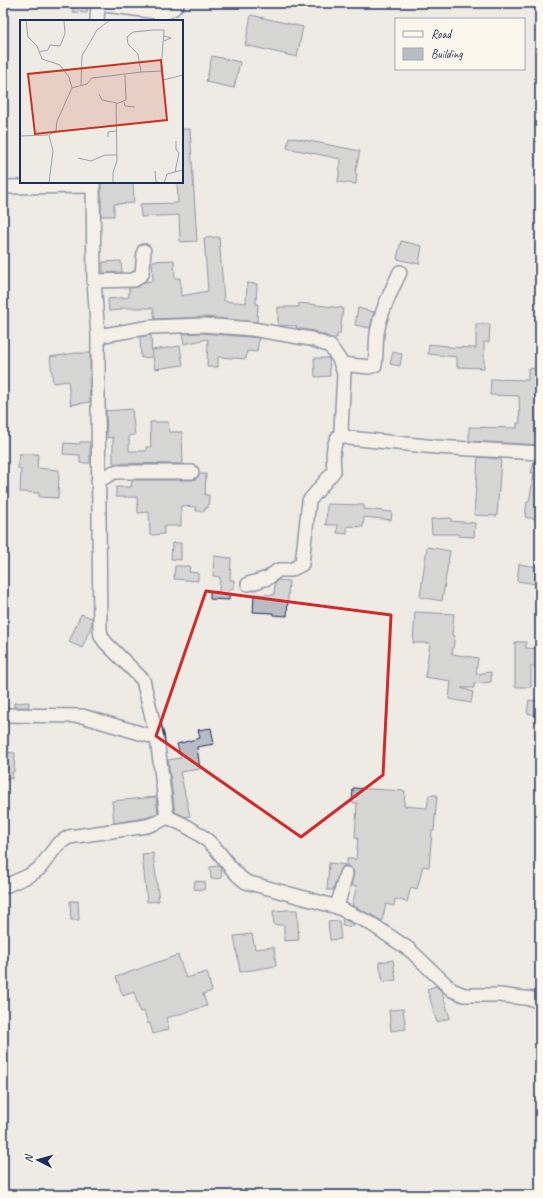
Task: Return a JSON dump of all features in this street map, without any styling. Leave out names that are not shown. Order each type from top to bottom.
[{"type":"street","points":[[97,20],[98,3],[165,13],[174,8],[178,3]]},
{"type":"street","points":[[3,187],[93,184],[94,281],[98,336],[98,481],[101,636],[106,643],[143,680],[157,738],[166,817]]},
{"type":"street","points":[[94,281],[134,280],[142,274],[144,251]]},
{"type":"street","points":[[341,364],[369,367],[375,365],[378,329],[382,312],[400,272]]},
{"type":"street","points":[[98,336],[152,327],[203,325],[252,329],[311,339],[330,346],[341,364],[344,373],[341,429],[343,435],[350,438],[428,446],[540,453]]},
{"type":"street","points":[[248,584],[268,578],[278,570],[291,570],[302,564],[309,501],[334,471],[333,449],[336,438],[342,432]]},
{"type":"street","points":[[98,481],[114,472],[192,472]]},
{"type":"street","points":[[3,715],[82,716],[157,738]]},
{"type":"street","points":[[3,887],[28,876],[39,869],[58,844],[69,837],[147,826],[166,817]]},
{"type":"street","points":[[166,817],[192,829],[214,846],[239,878],[246,882],[337,907],[370,923],[410,950],[452,990],[464,995],[498,995],[533,999],[540,1003]]},
{"type":"street","points":[[337,907],[346,874]]},
{"type":"highlighted area","points":[[206,591],[391,615],[383,775],[301,837],[156,736]]},
{"type":"building","points":[[73,3],[88,3],[87,13],[73,12]]},
{"type":"building","points":[[251,15],[303,27],[297,57],[245,45]]},
{"type":"building","points":[[212,56],[240,62],[234,88],[206,82]]},
{"type":"building","points":[[183,129],[190,129],[197,241],[180,242],[179,215],[141,217],[140,204],[178,203],[177,183],[183,183]]},
{"type":"building","points":[[289,137],[360,151],[355,173],[357,174],[356,184],[338,182],[341,159],[287,148]]},
{"type":"building","points":[[101,183],[133,183],[134,203],[114,204],[114,216],[101,216]]},
{"type":"building","points":[[219,237],[224,301],[246,303],[247,283],[257,284],[257,322],[204,317],[155,319],[153,308],[121,308],[121,310],[109,311],[108,299],[129,297],[129,288],[138,287],[145,282],[153,281],[152,261],[174,260],[175,278],[180,278],[181,296],[208,291],[204,238]]},
{"type":"building","points":[[401,241],[422,246],[419,264],[397,259]]},
{"type":"building","points":[[121,261],[122,272],[103,273],[103,262]]},
{"type":"building","points":[[299,303],[343,308],[340,334],[337,334],[337,338],[331,338],[314,331],[296,328],[297,326],[278,325],[278,307],[299,307]]},
{"type":"building","points":[[358,308],[374,312],[370,328],[355,325]]},
{"type":"building","points":[[476,324],[490,324],[489,342],[484,342],[484,368],[457,367],[457,357],[428,354],[429,344],[448,347],[476,348]]},
{"type":"building","points":[[203,333],[259,338],[257,352],[247,351],[246,359],[218,357],[218,367],[207,367],[208,339],[184,344],[182,334]]},
{"type":"building","points":[[151,335],[152,357],[141,358],[140,337]]},
{"type":"building","points":[[180,346],[183,365],[155,369],[152,350]]},
{"type":"building","points":[[393,352],[402,354],[400,366],[390,364]]},
{"type":"building","points":[[76,353],[90,353],[90,402],[71,405],[68,381],[53,383],[50,357]]},
{"type":"building","points":[[314,358],[329,358],[330,376],[315,377]]},
{"type":"building","points":[[528,368],[538,369],[537,398],[540,397],[540,445],[469,441],[469,427],[517,428],[517,423],[520,423],[519,396],[490,395],[491,379],[528,380]]},
{"type":"building","points":[[132,409],[135,435],[129,436],[129,451],[146,451],[146,447],[151,447],[150,422],[168,422],[169,432],[182,432],[183,464],[113,463],[113,437],[107,438],[106,411]]},
{"type":"building","points":[[80,442],[90,442],[90,463],[80,463],[80,455],[63,454],[64,443],[80,444]]},
{"type":"building","points":[[19,454],[38,454],[37,468],[59,470],[58,498],[39,497],[39,493],[20,492],[21,469],[18,469]]},
{"type":"building","points":[[478,457],[501,459],[497,516],[474,515]]},
{"type":"building","points":[[534,461],[540,461],[540,520],[525,517],[534,473],[531,473]]},
{"type":"building","points":[[200,474],[206,474],[205,495],[209,495],[208,508],[205,508],[205,511],[196,511],[196,507],[181,506],[181,526],[164,526],[164,534],[150,535],[149,512],[138,513],[137,497],[116,497],[116,487],[131,487],[132,480],[192,480],[196,479]]},
{"type":"building","points":[[327,504],[364,505],[364,509],[392,512],[391,520],[364,517],[363,527],[347,526],[347,534],[337,533],[338,525],[326,525]]},
{"type":"building","points":[[451,518],[451,521],[475,523],[474,537],[458,536],[459,534],[432,534],[431,519]]},
{"type":"building","points":[[172,543],[181,543],[181,560],[171,559]]},
{"type":"building","points":[[427,547],[450,551],[442,601],[420,597]]},
{"type":"building","points":[[214,556],[231,558],[230,580],[234,580],[234,589],[230,589],[229,600],[210,599],[210,591],[219,592],[220,577],[213,576]]},
{"type":"building","points":[[519,564],[538,567],[536,584],[517,581]]},
{"type":"building","points":[[175,566],[190,566],[189,572],[198,573],[198,581],[174,579]]},
{"type":"building","points":[[278,580],[289,581],[287,616],[273,615],[273,613],[253,612],[254,594],[274,595],[275,583]]},
{"type":"building","points":[[415,612],[454,614],[452,635],[455,636],[452,654],[478,658],[476,674],[491,672],[491,682],[474,684],[474,688],[461,688],[473,692],[471,703],[449,699],[451,681],[425,677],[430,643],[413,643]]},
{"type":"building","points":[[81,614],[92,618],[92,624],[82,648],[69,642]]},
{"type":"building","points":[[515,642],[526,642],[526,648],[540,649],[540,667],[531,666],[531,687],[515,687]]},
{"type":"building","points":[[529,700],[538,701],[536,715],[527,713]]},
{"type":"building","points":[[29,702],[29,707],[14,707],[14,703]]},
{"type":"building","points":[[211,728],[214,744],[197,747],[200,769],[180,772],[190,816],[186,817],[175,812],[168,760],[181,758],[177,744],[200,738],[198,730]]},
{"type":"building","points":[[3,752],[15,753],[12,779],[3,778]]},
{"type":"building","points":[[353,788],[405,791],[404,806],[427,808],[429,795],[437,795],[429,867],[423,866],[417,889],[411,887],[407,902],[395,899],[394,906],[386,904],[382,921],[352,905],[357,886],[351,886],[354,872],[348,866],[344,866],[340,869],[333,890],[327,890],[329,863],[347,865],[347,859],[356,859],[358,838],[355,838],[357,803],[352,803]]},
{"type":"building","points":[[156,797],[158,813],[145,818],[114,823],[112,801]]},
{"type":"building","points":[[153,853],[159,901],[147,902],[142,854]]},
{"type":"building","points":[[219,866],[221,868],[222,878],[211,879],[210,867]]},
{"type":"building","points":[[195,881],[205,882],[204,890],[194,889]]},
{"type":"building","points":[[70,901],[78,901],[79,920],[71,920]]},
{"type":"building","points":[[297,910],[299,940],[284,941],[284,925],[274,925],[273,911]]},
{"type":"building","points":[[343,919],[354,924],[353,927],[342,925]]},
{"type":"building","points":[[339,921],[341,939],[330,940],[328,922]]},
{"type":"building","points":[[252,934],[255,949],[274,947],[276,966],[240,972],[234,936]]},
{"type":"building","points":[[178,955],[186,978],[207,972],[212,991],[203,994],[207,1006],[166,1018],[169,1029],[153,1034],[150,1023],[148,1024],[144,1011],[140,1012],[134,992],[123,996],[116,977]]},
{"type":"building","points":[[393,960],[396,980],[383,982],[379,962]]},
{"type":"building","points":[[436,986],[442,992],[450,1018],[437,1022],[427,989]]},
{"type":"building","points":[[403,1009],[406,1029],[391,1031],[389,1010]]}]
